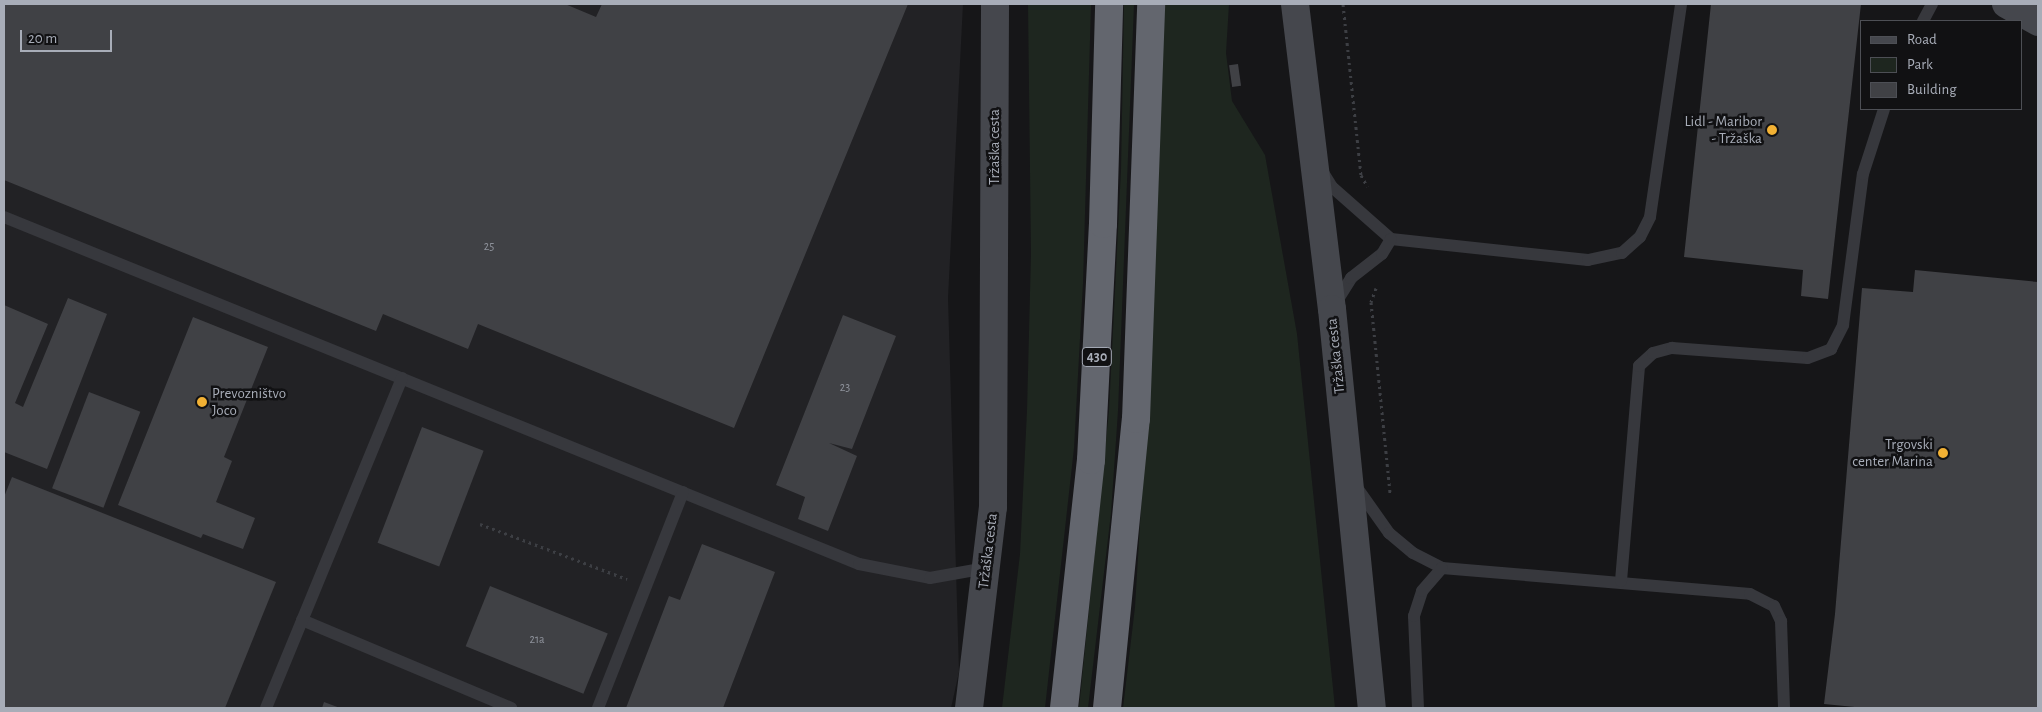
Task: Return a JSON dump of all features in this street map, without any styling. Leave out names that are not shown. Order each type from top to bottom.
[{"type":"highway","name":"430","points":[[1064,708],[1092,441],[1109,4]]},
{"type":"highway","points":[[1107,708],[1136,419],[1151,4]]},
{"type":"street","name":"Tržaška cesta","points":[[968,708],[993,507],[996,4]]},
{"type":"street","name":"Tržaška cesta","points":[[1295,4],[1332,309],[1372,708]]},
{"type":"street","points":[[2006,4],[2038,22]]},
{"type":"lane","points":[[1315,160],[1332,187],[1391,239],[1588,260],[1622,253],[1640,237],[1650,217],[1681,4]]},
{"type":"lane","points":[[1924,20],[1932,4]]},
{"type":"lane","points":[[1621,581],[1639,366],[1653,354],[1672,348],[1808,358],[1831,350],[1843,325],[1863,174],[1884,110]]},
{"type":"lane","points":[[4,217],[859,564],[930,578],[986,568]]},
{"type":"lane","points":[[1332,309],[1351,278],[1382,254],[1391,239]]},
{"type":"lane","points":[[266,708],[402,378]]},
{"type":"lane","points":[[1348,474],[1389,533],[1413,553],[1442,568],[1621,581],[1750,594],[1774,606],[1781,621],[1784,708]]},
{"type":"lane","points":[[598,708],[683,492]]},
{"type":"lane","points":[[1418,708],[1414,616],[1422,591],[1442,568]]},
{"type":"lane","points":[[302,620],[511,708]]},
{"type":"path","points":[[1343,4],[1361,174],[1372,195]]},
{"type":"path","points":[[1377,284],[1371,302],[1390,500]]},
{"type":"path","points":[[480,524],[646,586]]},
{"type":"shaded area","points":[[4,4],[963,4],[948,298],[959,672],[951,708],[4,708]]},
{"type":"green space","points":[[1028,4],[1091,4],[1083,283],[1074,448],[1045,708],[1002,708],[1020,554],[1027,411],[1031,254]]},
{"type":"green space","points":[[1124,4],[1134,4],[1118,411],[1111,513],[1088,708],[1079,708],[1109,411],[1121,170]]},
{"type":"green space","points":[[1161,4],[1229,4],[1226,53],[1232,101],[1265,155],[1297,334],[1335,708],[1123,708],[1135,607],[1147,408]]},
{"type":"building","points":[[4,4],[565,4],[596,17],[602,4],[908,4],[734,428],[478,324],[468,349],[383,314],[376,331],[4,180]]},
{"type":"building","name":"Lidl - Maribor - Tržaška","points":[[1711,4],[1861,4],[1828,299],[1801,296],[1803,270],[1684,257]]},
{"type":"building","points":[[1238,64],[1241,86],[1232,87],[1229,65]]},
{"type":"building","name":"Trgovski center Marina","points":[[1915,270],[2038,282],[2038,708],[1865,708],[1824,704],[1835,614],[1862,288],[1913,292]]},
{"type":"building","points":[[68,298],[107,314],[47,469],[4,452],[4,305],[48,324],[15,403],[23,407]]},
{"type":"building","points":[[843,315],[896,336],[852,449],[829,443],[857,456],[828,531],[798,519],[805,497],[776,485]]},
{"type":"building","name":"Prevozništvo Joco","points":[[193,317],[268,347],[224,457],[232,461],[216,502],[255,518],[243,549],[203,534],[201,538],[118,505]]},
{"type":"building","points":[[89,392],[140,412],[103,508],[52,488]]},
{"type":"building","points":[[422,427],[484,451],[439,566],[378,543]]},
{"type":"building","points":[[12,477],[276,582],[225,708],[4,708],[4,497]]},
{"type":"building","points":[[702,544],[775,572],[723,708],[626,708],[669,596],[680,600]]},
{"type":"building","points":[[490,586],[608,634],[583,694],[466,646]]},
{"type":"building","points":[[324,702],[340,708],[322,708]]},
{"type":"place","name":"Lidl - Maribor - Tržaška","points":[[1772,130]]},
{"type":"place","name":"Prevozništvo Joco","points":[[202,402]]},
{"type":"place","name":"Trgovski center Marina","points":[[1943,453]]}]
